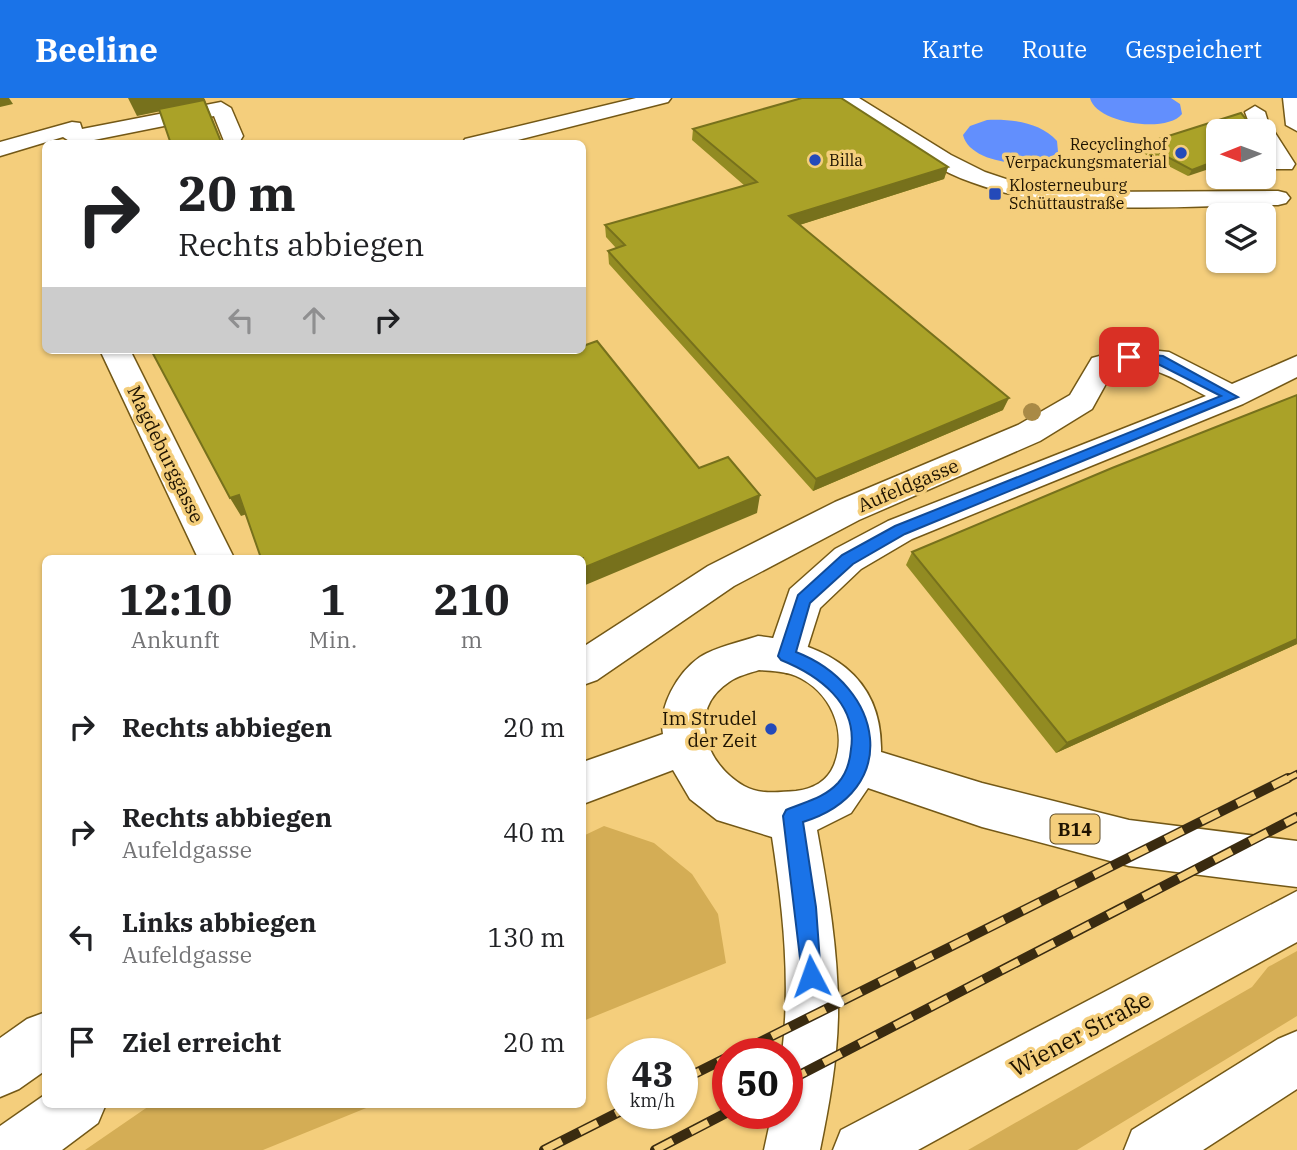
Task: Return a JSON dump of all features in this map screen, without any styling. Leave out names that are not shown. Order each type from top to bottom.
[{"type":"street","points":[[489,140],[661,98]]},
{"type":"street","points":[[845,98],[941,160],[1000,184],[1046,195],[1096,201],[1183,198],[1287,203],[1276,180]]},
{"type":"street","points":[[1293,98],[1297,125]]},
{"type":"street","points":[[0,149],[72,129],[218,103],[232,136]]},
{"type":"street","points":[[1255,112],[1257,119]]},
{"type":"street","points":[[1276,164],[1297,139]]},
{"type":"street","points":[[1183,198],[1211,189]]},
{"type":"street","name":"Magdeburggasse","points":[[117,354],[215,555]]},
{"type":"street","name":"Aufeldgasse","points":[[586,666],[721,576],[847,511],[1029,433],[1081,402],[1102,365],[1129,357],[1159,359],[1232,397]]},
{"type":"street","name":"Aufeldgasse","points":[[787,656],[803,600],[848,559],[900,530],[1232,397],[1292,366]]},
{"type":"street","points":[[758,653],[787,656],[814,666],[838,685],[854,709],[862,737],[858,765],[844,789],[822,807],[792,816],[757,814],[723,800],[698,776],[684,747],[682,718],[690,693],[707,672],[730,659],[758,653]]},
{"type":"street","points":[[586,782],[684,747]]},
{"type":"street","name":"B14","points":[[858,765],[982,805],[1129,843],[1297,864]]},
{"type":"street","points":[[792,816],[806,907],[812,999],[803,1097],[792,1150]]},
{"type":"street","name":"Wiener Straße","points":[[866,1147],[1276,927]]},
{"type":"street","points":[[0,1070],[42,1041]]},
{"type":"street","points":[[1152,1150],[1297,1058]]},
{"type":"street","points":[[14,1150],[73,1108]]},
{"type":"shaded area","points":[[604,826],[654,843],[692,874],[718,914],[726,963],[586,1020],[586,835]]},
{"type":"shaded area","points":[[1297,951],[1297,1016],[1077,1150],[968,1150],[1252,987],[1268,967]]},
{"type":"shaded area","points":[[146,1108],[366,1108],[263,1150],[85,1150]]},
{"type":"water","points":[[1090,98],[1171,98],[1180,104],[1182,114],[1174,120],[1162,123],[1132,123],[1105,114],[1095,107]]},
{"type":"water","points":[[987,120],[1016,121],[1034,126],[1057,141],[1058,152],[1036,162],[991,159],[968,145],[963,135],[970,126]]},
{"type":"building","points":[[802,98],[841,98],[948,167],[789,216],[1009,398],[816,479],[608,251],[625,245],[605,225],[757,182],[693,129]]},
{"type":"building","points":[[204,100],[220,140],[170,140],[159,109]]},
{"type":"building","points":[[1241,113],[1246,119],[1222,119]]},
{"type":"building","points":[[1206,124],[1206,165],[1192,170],[1143,144]]},
{"type":"building","points":[[597,341],[699,468],[728,457],[760,495],[586,567],[586,555],[260,555],[239,495],[230,498],[153,354],[586,354],[586,345]]},
{"type":"building","points":[[1297,395],[1297,639],[1067,743],[912,552],[1112,468]]},
{"type":"railway","points":[[1285,780],[1297,774]]},
{"type":"railway","points":[[768,1038],[1288,778]]},
{"type":"railway","points":[[803,1073],[1297,817]]},
{"type":"railway","points":[[698,1072],[712,1065]]},
{"type":"railway","points":[[544,1150],[607,1118]]},
{"type":"railway","points":[[655,1150],[712,1120]]},
{"type":"place","name":"Recyclinghof Verpackungsmaterial","points":[[1181,153]]},
{"type":"place","name":"Billa","points":[[815,160]]},
{"type":"place","name":"Klosterneuburg Schüttaustraße","points":[[995,194]]},
{"type":"place","name":"Im Strudel der Zeit","points":[[771,729]]},
{"type":"route","points":[[811,976],[806,907],[792,816],[822,807],[844,789],[858,765],[862,737],[854,709],[838,685],[814,666],[787,656],[803,600],[848,559],[900,530],[1232,397],[1159,359],[1129,357]]}]
